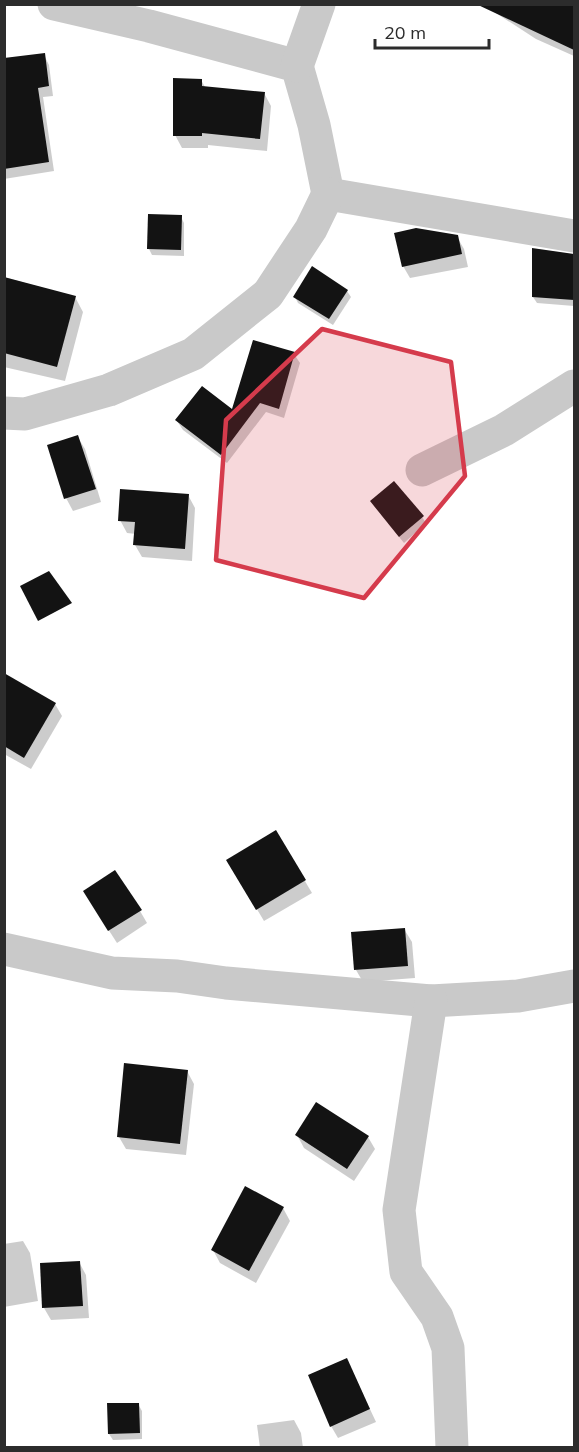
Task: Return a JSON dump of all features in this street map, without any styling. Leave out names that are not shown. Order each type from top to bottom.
[{"type":"street","points":[[54,4],[149,26],[297,66]]},
{"type":"street","points":[[4,413],[25,414],[109,390],[193,354],[268,294],[311,229],[328,194],[314,125],[297,66],[319,4]]},
{"type":"street","points":[[328,194],[574,236]]},
{"type":"street","points":[[422,470],[504,430],[574,386]]},
{"type":"street","points":[[4,949],[112,973],[177,976],[431,1001],[518,996],[574,986]]},
{"type":"street","points":[[431,1001],[399,1210],[406,1272],[437,1317],[448,1348],[452,1448]]},
{"type":"highlighted area","points":[[322,329],[451,362],[465,476],[364,598],[216,560],[226,420]]},
{"type":"building","points":[[476,4],[574,4],[574,50]]},
{"type":"building","points":[[45,53],[49,86],[38,88],[49,162],[4,169],[4,58]]},
{"type":"building","points":[[173,78],[202,79],[202,86],[265,92],[260,139],[202,133],[202,136],[173,136]]},
{"type":"building","points":[[148,214],[182,215],[181,250],[147,249]]},
{"type":"building","points":[[416,228],[458,235],[462,254],[402,267],[394,233]]},
{"type":"building","points":[[532,248],[574,254],[574,300],[532,297]]},
{"type":"building","points":[[312,266],[348,290],[329,319],[293,297]]},
{"type":"building","points":[[4,277],[76,296],[57,367],[4,353]]},
{"type":"building","points":[[253,340],[295,352],[279,409],[260,403],[221,455],[175,420],[202,386],[232,409]]},
{"type":"building","points":[[78,435],[96,489],[64,499],[47,445]]},
{"type":"building","points":[[394,481],[424,516],[399,537],[370,501]]},
{"type":"building","points":[[120,489],[189,494],[185,549],[133,545],[135,522],[118,521]]},
{"type":"building","points":[[49,571],[72,603],[38,621],[20,586]]},
{"type":"building","points":[[4,673],[56,703],[24,758],[4,746]]},
{"type":"building","points":[[276,830],[306,880],[256,910],[226,860]]},
{"type":"building","points":[[115,870],[142,910],[108,931],[83,891]]},
{"type":"building","points":[[405,928],[408,966],[354,970],[351,932]]},
{"type":"building","points":[[124,1063],[188,1070],[180,1144],[117,1137]]},
{"type":"building","points":[[316,1102],[369,1136],[347,1169],[295,1135]]},
{"type":"building","points":[[245,1186],[284,1207],[249,1271],[211,1250]]},
{"type":"building","points":[[80,1261],[83,1306],[42,1308],[40,1263]]},
{"type":"building","points":[[347,1358],[370,1409],[330,1427],[308,1375]]},
{"type":"building","points":[[107,1403],[139,1403],[140,1433],[108,1434]]}]
